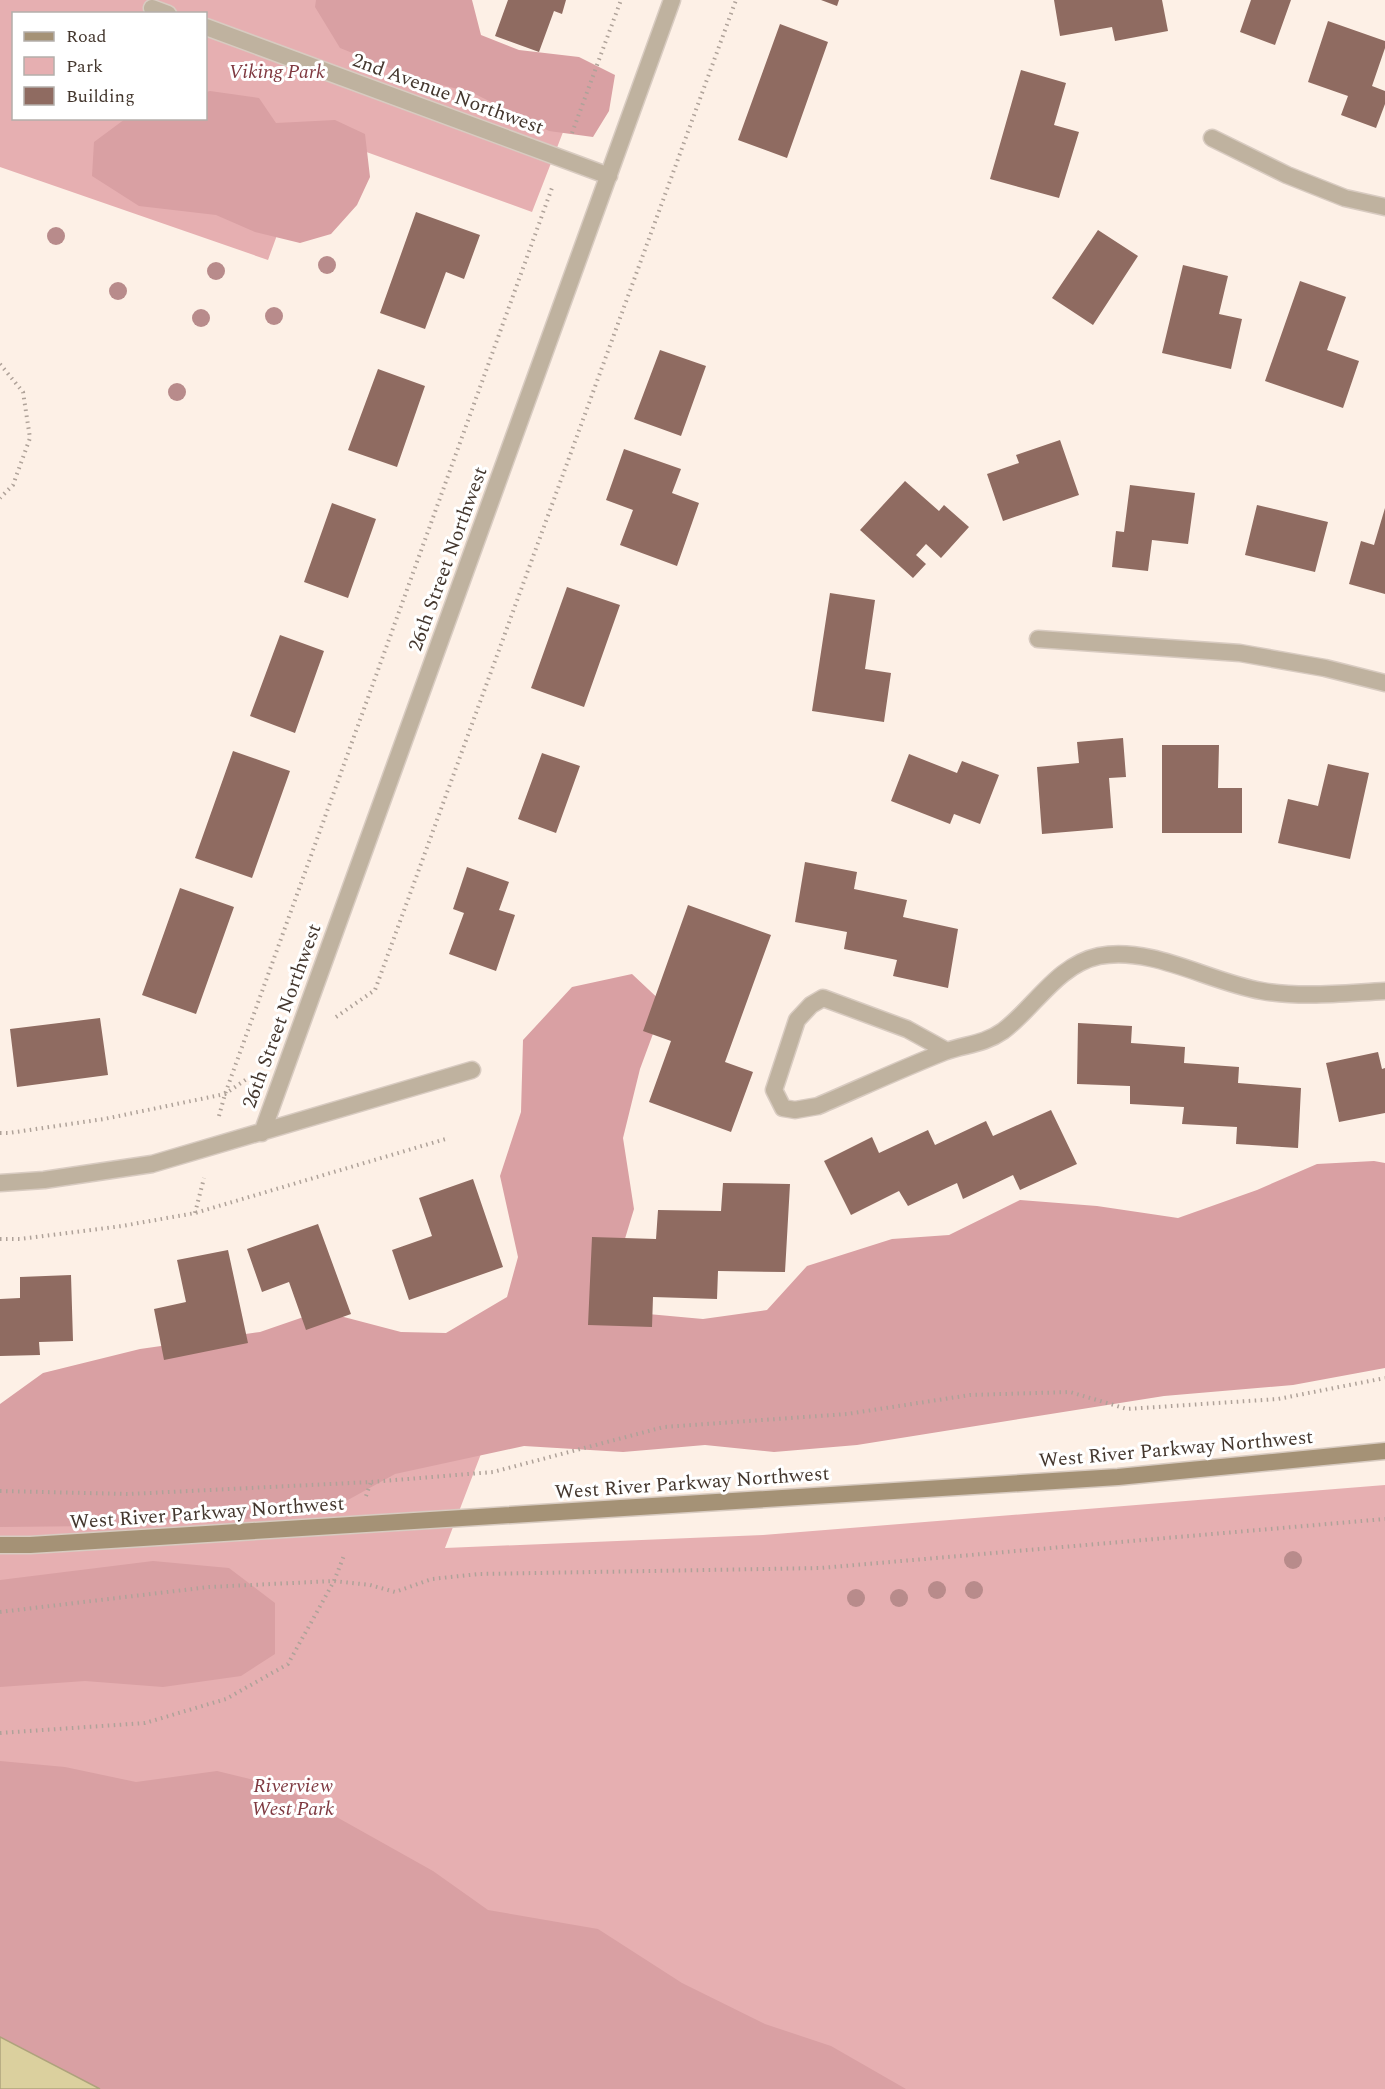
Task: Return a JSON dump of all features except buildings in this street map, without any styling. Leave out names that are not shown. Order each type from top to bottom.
[{"type":"main road","name":"West River Parkway Northwest","points":[[0,1545],[30,1545],[1118,1477],[1385,1451]]},
{"type":"street","name":"26th Street Northwest","points":[[262,1133],[672,0]]},
{"type":"street","name":"2nd Avenue Northwest","points":[[207,27],[609,176]]},
{"type":"street","points":[[1212,138],[1287,175],[1345,198],[1385,207]]},
{"type":"street","points":[[1038,639],[1240,653],[1325,668],[1385,683]]},
{"type":"street","points":[[947,1051],[907,1029],[823,998],[811,1005],[797,1020],[774,1090],[783,1108],[795,1110],[818,1106],[947,1051],[985,1042],[1003,1031],[1028,1009],[1059,976],[1081,962],[1098,957],[1120,954],[1138,956],[1185,968],[1228,983],[1279,993],[1385,991]]},
{"type":"street","points":[[0,1183],[44,1180],[152,1164],[472,1070]]},
{"type":"path","points":[[0,1133],[104,1119],[225,1094],[621,0]]},
{"type":"path","points":[[375,990],[736,0]]},
{"type":"path","points":[[0,364],[23,392],[30,438],[13,484],[0,498]]},
{"type":"path","points":[[0,1239],[20,1239],[122,1226],[195,1213],[449,1138]]},
{"type":"path","points":[[0,1491],[129,1494],[371,1482],[493,1472],[664,1427],[847,1414],[970,1395],[1070,1392],[1127,1409],[1278,1399],[1385,1378]]},
{"type":"path","points":[[0,1612],[209,1587],[334,1581],[370,1585],[395,1592],[432,1579],[479,1574],[821,1568],[1061,1549],[1385,1519]]},
{"type":"path","points":[[0,1733],[146,1723],[226,1699],[288,1664],[334,1581]]},
{"type":"green space","name":"Viking Park","points":[[0,0],[367,0],[572,109],[532,212],[314,133],[268,260],[0,167]]},
{"type":"green space","points":[[316,0],[472,0],[481,35],[519,50],[579,57],[615,75],[609,111],[593,137],[549,131],[473,93],[415,78],[340,48],[315,7]]},
{"type":"green space","points":[[207,92],[259,98],[276,123],[335,120],[365,134],[370,177],[357,205],[331,234],[300,243],[255,232],[216,215],[139,206],[92,176],[94,142],[124,120],[207,120]]},
{"type":"green space","points":[[632,974],[664,1004],[640,1069],[623,1138],[634,1209],[610,1288],[626,1312],[703,1319],[767,1310],[807,1266],[892,1239],[949,1235],[1020,1200],[1097,1206],[1178,1218],[1257,1190],[1317,1164],[1374,1161],[1385,1163],[1385,1368],[1293,1385],[1164,1396],[857,1445],[774,1452],[705,1445],[623,1452],[524,1446],[395,1474],[337,1506],[261,1518],[101,1526],[0,1527],[0,1404],[43,1373],[140,1349],[260,1332],[321,1311],[401,1332],[446,1333],[507,1297],[518,1257],[500,1176],[521,1112],[523,1040],[572,987]]},
{"type":"green space","name":"Riverview West Park","points":[[497,1412],[445,1548],[763,1535],[1385,1485],[1385,2089],[0,2089],[0,1447]]},
{"type":"green space","points":[[153,1561],[229,1568],[275,1603],[275,1654],[241,1676],[163,1687],[85,1681],[0,1687],[0,1580]]},
{"type":"green space","points":[[0,1761],[65,1767],[136,1782],[217,1771],[283,1787],[433,1871],[488,1910],[598,1929],[682,1983],[765,2024],[831,2046],[906,2089],[77,2089],[0,2053]]},
{"type":"shaded area","points":[[0,2037],[100,2089],[0,2089]]}]
